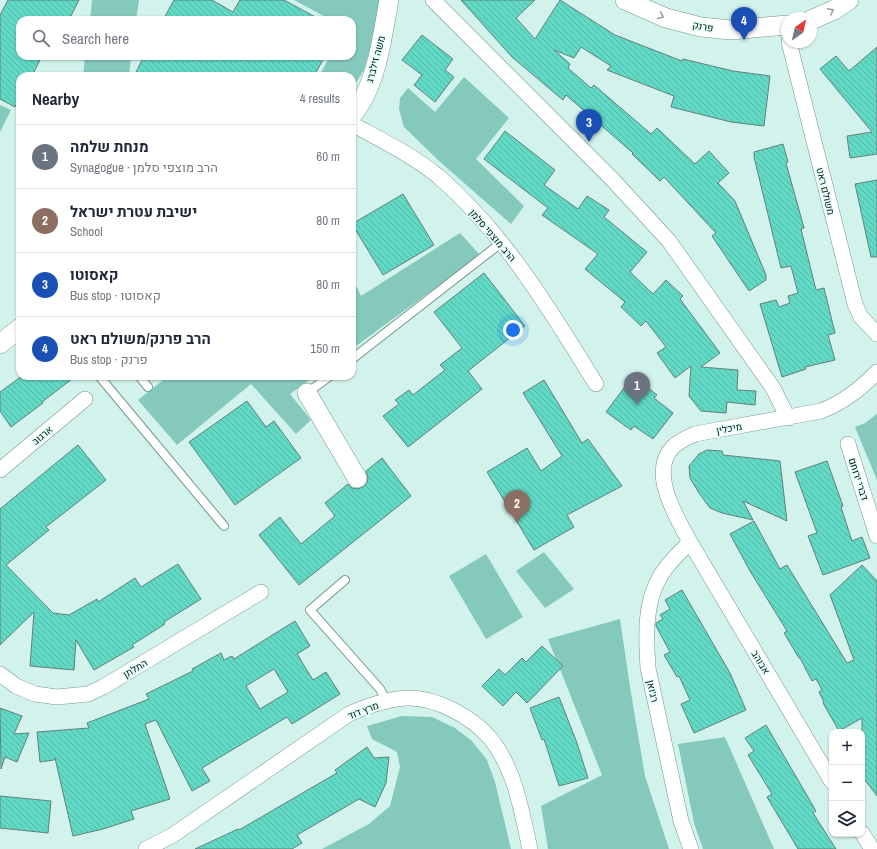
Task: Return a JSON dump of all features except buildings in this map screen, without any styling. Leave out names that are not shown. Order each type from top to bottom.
[{"type":"street","name":"משה זילברג","points":[[356,111],[361,105],[378,55],[389,0]]},
{"type":"street","points":[[433,0],[612,180],[669,241],[773,388],[788,418]]},
{"type":"street","name":"פרנק","points":[[626,0],[666,18],[701,27],[731,30],[781,32]]},
{"type":"street","points":[[817,17],[834,10],[849,0]]},
{"type":"street","name":"משולם ראט","points":[[791,48],[855,304],[861,317],[877,334]]},
{"type":"street","name":"הרב מוצפי סלמן","points":[[356,126],[413,158],[437,176],[460,198],[501,243],[537,290],[596,384]]},
{"type":"street","points":[[0,344],[16,331]]},
{"type":"street","name":"מיכלין","points":[[690,542],[672,508],[666,489],[663,473],[666,460],[672,448],[695,434],[821,411],[852,396],[877,372]]},
{"type":"street","points":[[307,393],[357,478]]},
{"type":"street","name":"ארגוב","points":[[0,470],[85,399]]},
{"type":"street","name":"דברי ירוחם","points":[[848,444],[877,536]]},
{"type":"street","name":"אבוהב","points":[[690,542],[829,777]]},
{"type":"street","name":"רג'ואן","points":[[690,542],[662,574],[654,587],[649,606],[647,643],[650,676],[682,821],[691,849]]},
{"type":"street","name":"התלתן","points":[[0,674],[16,686],[35,694],[57,697],[88,694],[103,687],[261,592]]},
{"type":"street","name":"מרץ דוד","points":[[146,849],[173,834],[349,714],[368,706],[408,698],[443,705],[459,713],[476,725],[491,739],[512,779],[530,849]]},
{"type":"street","points":[[864,837],[872,849]]},
{"type":"lane","points":[[356,356],[501,243]]},
{"type":"lane","points":[[102,380],[224,526]]},
{"type":"lane","points":[[142,380],[148,387]]},
{"type":"lane","points":[[307,393],[325,380]]},
{"type":"lane","points":[[345,580],[310,610],[380,689],[387,702]]},
{"type":"green space","points":[[92,0],[139,0],[137,16],[90,16]]},
{"type":"green space","points":[[294,0],[380,0],[371,45],[364,70],[356,83],[356,72],[321,72],[328,60],[356,60],[356,16],[324,16]]},
{"type":"green space","points":[[85,60],[131,60],[129,72],[83,72]]},
{"type":"green space","points":[[464,77],[509,118],[476,159],[524,206],[511,224],[439,161],[404,127],[399,109],[400,98],[408,88],[435,112]]},
{"type":"green space","points":[[0,105],[11,110],[0,132]]},
{"type":"green space","points":[[460,233],[480,255],[356,346],[356,285],[361,296]]},
{"type":"green space","points":[[163,380],[309,380],[290,394],[311,420],[296,434],[251,384],[177,445],[138,400]]},
{"type":"green space","points":[[877,414],[877,480],[855,427],[865,423]]},
{"type":"green space","points":[[544,552],[574,589],[545,608],[516,571]]},
{"type":"green space","points":[[486,554],[523,617],[486,639],[449,576]]},
{"type":"green space","points":[[620,619],[645,776],[669,849],[548,849],[541,806],[602,775],[548,639]]},
{"type":"green space","points":[[402,716],[432,717],[455,728],[472,741],[487,760],[495,782],[511,849],[322,849],[369,824],[390,806],[400,767],[397,752],[372,739],[367,726]]},
{"type":"green space","points":[[725,737],[774,849],[703,849],[694,823],[678,744]]},
{"type":"place","name":"הרב פרנק/משולם ראט","points":[[744,40]]},
{"type":"place","name":"קאסוטו","points":[[589,142]]},
{"type":"place","name":"מנחת שלמה","points":[[637,405]]},
{"type":"place","name":"ישיבת עטרת ישראל","points":[[517,523]]}]
